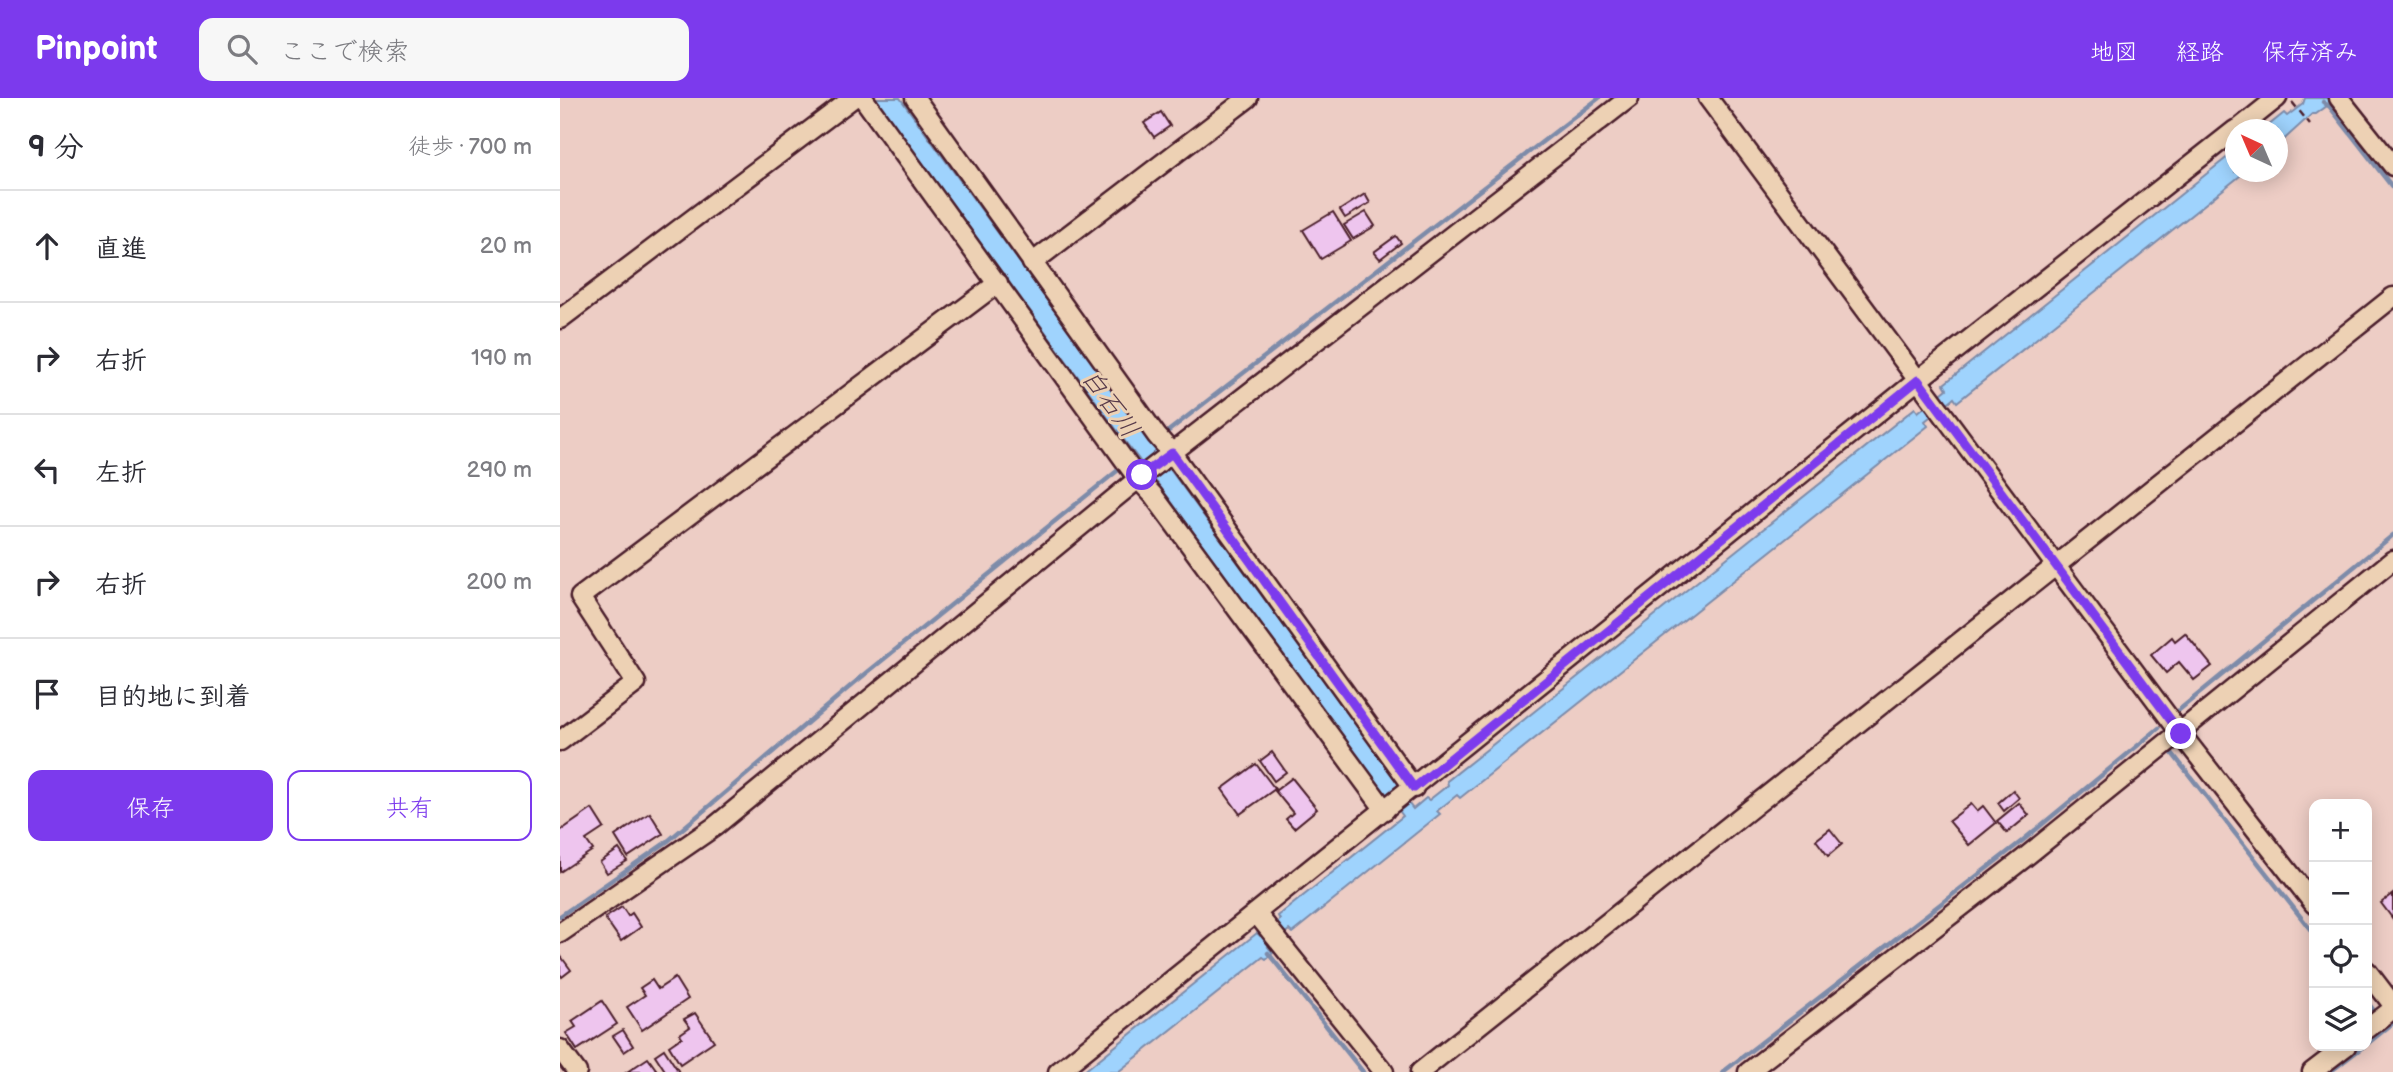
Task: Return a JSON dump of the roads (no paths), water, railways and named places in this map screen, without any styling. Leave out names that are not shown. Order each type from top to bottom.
[{"type":"street","points":[[560,319],[853,98]]},
{"type":"street","points":[[863,98],[1134,470],[1388,808]]},
{"type":"street","points":[[915,98],[1410,791]]},
{"type":"street","points":[[1032,263],[1248,98]]},
{"type":"street","points":[[560,933],[713,827],[1134,470],[1629,98]]},
{"type":"street","points":[[1708,98],[2181,734],[2309,898]]},
{"type":"street","points":[[2250,119],[2277,98]]},
{"type":"street","points":[[2346,101],[2393,166]]},
{"type":"street","points":[[1058,1072],[1261,920],[1388,808],[1918,380],[2225,139]]},
{"type":"street","points":[[560,741],[636,683],[580,597],[998,283]]},
{"type":"street","points":[[1420,1072],[2393,297]]},
{"type":"street","points":[[1748,1072],[2181,734],[2393,560]]},
{"type":"street","points":[[1261,920],[1383,1072]]},
{"type":"street","points":[[2372,978],[2393,1007],[2372,1025]]},
{"type":"street","points":[[560,1049],[577,1072]]},
{"type":"street","points":[[2312,1072],[2339,1051]]},
{"type":"water","name":"白石川","points":[[875,98],[900,98],[1401,787],[1398,790],[1413,809],[1448,785],[1447,781],[1915,408],[1918,412],[1947,389],[1944,384],[2225,159],[2225,182],[2232,182],[1957,402],[1954,398],[1925,421],[1928,426],[1460,798],[1457,795],[1437,811],[1440,814],[1292,933],[1289,930],[1268,947],[1273,953],[1266,959],[1263,957],[1118,1072],[1083,1072],[1257,933],[1260,936],[1280,920],[1278,916],[1403,816],[1389,797],[1386,799]]},
{"type":"water","points":[[2305,98],[2333,98],[2331,103],[2312,114],[2288,136],[2288,119],[2277,119],[2284,113],[2287,116],[2303,104]]},
{"type":"waterway","points":[[1162,436],[1599,98]]},
{"type":"waterway","points":[[2323,102],[2330,107],[2393,188]]},
{"type":"waterway","points":[[560,916],[668,841],[853,684],[1122,467]]},
{"type":"waterway","points":[[2179,710],[2393,535]]},
{"type":"waterway","points":[[1723,1072],[2022,841],[2159,728]]},
{"type":"waterway","points":[[2172,753],[2309,928]]},
{"type":"waterway","points":[[1268,953],[1363,1072]]},
{"type":"waterway","points":[[2372,1040],[2393,1023]]},
{"type":"waterway","points":[[2330,1072],[2357,1051]]}]
